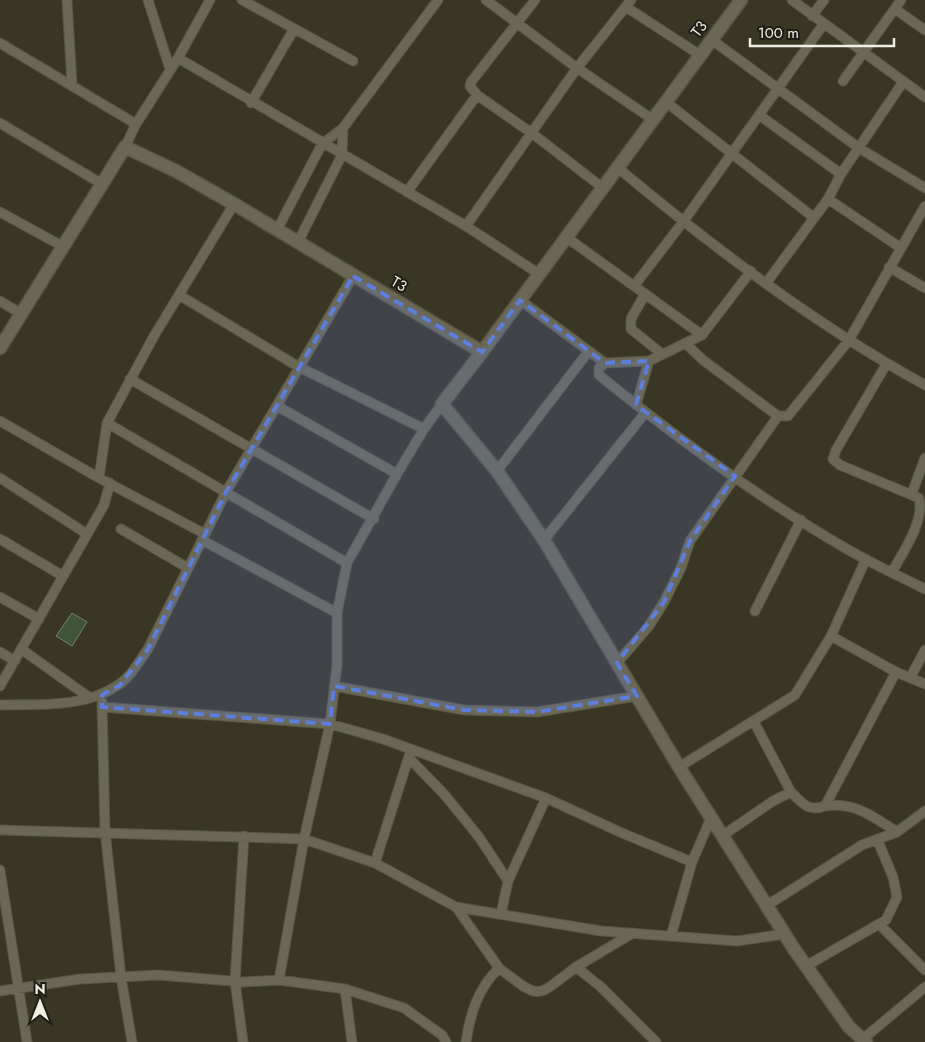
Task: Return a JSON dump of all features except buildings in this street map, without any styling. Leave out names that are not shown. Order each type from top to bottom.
[{"type":"street","points":[[68,0],[72,84]]},
{"type":"street","points":[[148,0],[170,69]]},
{"type":"street","points":[[0,348],[20,313],[102,184],[136,124],[178,58],[210,0]]},
{"type":"street","points":[[242,0],[353,61]]},
{"type":"street","points":[[277,230],[322,144],[344,128],[438,0]]},
{"type":"street","points":[[486,0],[577,68],[652,119]]},
{"type":"street","points":[[535,0],[471,82],[472,90],[603,188]]},
{"type":"street","name":"T3","points":[[124,147],[176,171],[234,204],[482,352],[741,0]]},
{"type":"street","points":[[792,0],[823,25],[925,97]]},
{"type":"street","points":[[812,16],[824,0]]},
{"type":"street","points":[[843,82],[901,0]]},
{"type":"street","points":[[466,226],[533,134],[577,68],[629,4],[700,55]]},
{"type":"street","points":[[895,9],[925,30]]},
{"type":"street","points":[[634,286],[683,222],[823,25]]},
{"type":"street","points":[[251,103],[294,29]]},
{"type":"street","points":[[712,40],[859,148],[925,188]]},
{"type":"street","points":[[0,43],[72,84],[136,124]]},
{"type":"street","points":[[178,58],[251,103],[466,226],[539,274]]},
{"type":"street","points":[[767,282],[828,199],[841,174],[903,82]]},
{"type":"street","points":[[408,192],[477,95]]},
{"type":"street","points":[[666,102],[733,152],[813,217]]},
{"type":"street","points":[[759,115],[841,174]]},
{"type":"street","points":[[0,123],[102,184]]},
{"type":"street","points":[[298,242],[342,155],[344,128]]},
{"type":"street","points":[[618,168],[683,222],[849,340],[887,364],[924,381]]},
{"type":"street","points":[[828,199],[901,248]]},
{"type":"street","points":[[99,478],[107,423],[130,379],[234,204]]},
{"type":"street","points":[[685,343],[704,360],[778,416],[788,416],[849,340],[925,206]]},
{"type":"street","points":[[0,212],[62,246]]},
{"type":"street","points":[[566,237],[702,335]]},
{"type":"street","points":[[889,267],[925,288]]},
{"type":"street","points":[[520,300],[588,352],[605,362],[649,361],[702,335],[752,271]]},
{"type":"street","points":[[0,705],[60,703],[90,698],[120,685],[148,649],[226,492],[353,276]]},
{"type":"street","points":[[645,294],[631,319],[631,329],[662,354]]},
{"type":"street","points":[[179,295],[300,366],[424,430]]},
{"type":"street","points":[[0,301],[20,313]]},
{"type":"street","points":[[279,980],[304,838],[330,724],[334,686],[336,613],[348,564],[397,474],[424,430],[482,352]]},
{"type":"street","points":[[497,471],[588,352]]},
{"type":"street","points":[[636,405],[649,361]]},
{"type":"street","points":[[605,362],[599,368],[599,376],[645,413],[801,520],[866,559],[925,589]]},
{"type":"street","points":[[887,364],[836,450],[833,459],[840,465],[912,493],[919,498],[923,506],[921,518],[892,572]]},
{"type":"street","points":[[130,379],[374,519]]},
{"type":"street","points":[[442,404],[497,471],[544,540],[636,696],[722,836],[766,906],[849,1027],[864,1040],[925,987]]},
{"type":"street","points":[[276,406],[397,474]]},
{"type":"street","points":[[544,540],[645,413]]},
{"type":"street","points":[[617,663],[649,626],[664,602],[681,568],[690,541],[778,416]]},
{"type":"street","points":[[0,421],[336,613]]},
{"type":"street","points":[[107,423],[348,564]]},
{"type":"street","points":[[912,493],[922,477],[925,458]]},
{"type":"street","points":[[0,478],[87,534]]},
{"type":"street","points":[[0,686],[104,505],[110,483]]},
{"type":"street","points":[[755,611],[801,520]]},
{"type":"street","points":[[121,529],[188,568]]},
{"type":"street","points":[[0,539],[63,576]]},
{"type":"street","points":[[679,767],[795,695],[831,636],[866,559]]},
{"type":"street","points":[[0,597],[38,619]]},
{"type":"street","points":[[831,636],[896,672],[925,684]]},
{"type":"street","points":[[21,649],[90,698]]},
{"type":"street","points":[[910,678],[925,650]]},
{"type":"street","points":[[0,652],[14,661]]},
{"type":"street","points":[[825,806],[896,672]]},
{"type":"street","points":[[334,686],[464,710],[537,712],[636,696]]},
{"type":"street","points":[[102,694],[105,831],[121,977],[132,1042]]},
{"type":"street","points":[[102,707],[330,724],[412,749],[546,798],[622,833],[692,862]]},
{"type":"street","points":[[754,722],[791,792],[809,808],[816,810],[825,806],[840,804],[863,810],[897,832]]},
{"type":"street","points":[[375,862],[412,749]]},
{"type":"street","points":[[409,758],[444,794],[479,837],[508,881]]},
{"type":"street","points":[[722,836],[791,792]]},
{"type":"street","points":[[501,914],[508,881],[546,798]]},
{"type":"street","points":[[766,906],[862,845],[897,832],[924,813]]},
{"type":"street","points":[[670,936],[692,862],[711,818]]},
{"type":"street","points":[[0,830],[105,831],[304,838],[375,862],[456,908],[600,931],[737,942],[785,934]]},
{"type":"street","points":[[243,1042],[235,981],[244,836]]},
{"type":"street","points":[[806,966],[886,920],[897,897],[893,877],[877,839]]},
{"type":"street","points":[[0,870],[27,1042]]},
{"type":"street","points":[[456,908],[499,968],[528,989],[539,993],[547,990],[576,967],[634,933]]},
{"type":"street","points":[[879,924],[925,970]]},
{"type":"street","points":[[576,967],[601,987],[656,1042]]},
{"type":"street","points":[[466,1042],[470,1015],[487,980],[499,968]]},
{"type":"street","points":[[0,991],[80,979],[158,975],[235,981],[279,980],[345,990],[404,1008],[442,1035],[446,1042]]},
{"type":"street","points":[[345,990],[352,1042]]},
{"type":"highlighted area","points":[[353,276],[482,352],[520,300],[605,363],[649,361],[636,405],[735,476],[690,541],[664,602],[617,663],[637,696],[537,712],[464,710],[334,686],[330,724],[102,707],[102,695],[120,685],[148,649],[226,492]]}]
